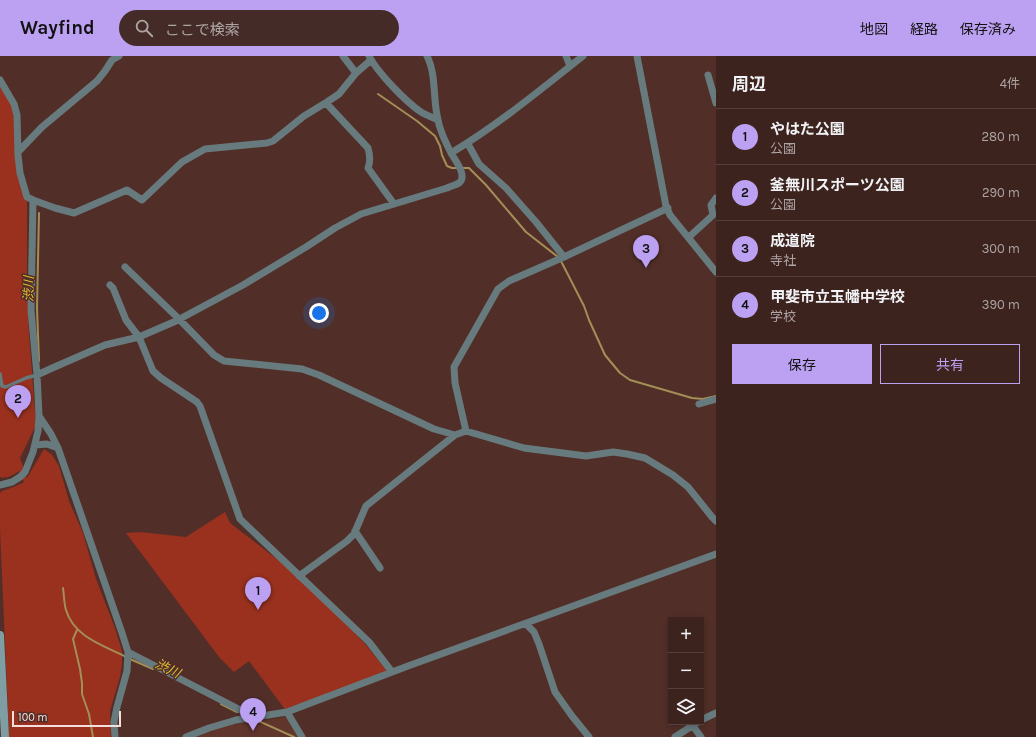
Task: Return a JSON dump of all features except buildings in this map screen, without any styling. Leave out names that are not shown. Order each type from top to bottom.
[{"type":"main road","points":[[0,634],[5,737]]},
{"type":"street","points":[[18,152],[42,127],[97,80],[112,60],[119,56]]},
{"type":"street","points":[[343,56],[356,73]]},
{"type":"street","points":[[37,376],[105,345],[139,337],[179,319],[243,285],[342,224],[362,214],[459,183],[461,180],[462,171],[451,153],[438,120],[432,68],[427,56]]},
{"type":"street","points":[[566,56],[570,66]]},
{"type":"street","points":[[451,153],[468,144],[531,98],[583,56]]},
{"type":"street","points":[[638,56],[662,189],[670,215],[716,272]]},
{"type":"street","points":[[0,80],[14,104],[17,115],[20,173],[27,197],[74,213],[127,190],[142,200],[182,162],[205,149],[267,143],[273,141],[304,116],[339,94],[370,58],[380,73],[420,112],[438,120]]},
{"type":"street","points":[[708,75],[716,102]]},
{"type":"street","points":[[326,103],[368,148],[370,156],[368,168],[394,204]]},
{"type":"street","points":[[468,144],[479,164],[511,194],[564,257]]},
{"type":"street","points":[[689,237],[713,215],[711,204],[716,198]]},
{"type":"street","points":[[0,485],[12,482],[25,472],[33,452],[38,430],[39,416],[37,376],[31,310],[33,200]]},
{"type":"street","points":[[466,431],[455,383],[454,367],[498,289],[509,281],[668,208]]},
{"type":"street","points":[[125,267],[214,355],[224,361],[302,369],[319,375],[434,429],[455,435]]},
{"type":"street","points":[[110,285],[113,288],[126,320],[139,337],[153,371],[197,402],[200,406],[240,519],[370,642],[392,672]]},
{"type":"street","points":[[700,404],[716,399]]},
{"type":"street","points":[[39,416],[58,448],[128,652],[127,671],[114,722],[115,737]]},
{"type":"street","points":[[299,576],[354,534],[366,506],[455,435],[466,431],[524,448],[586,456],[613,452],[645,458],[673,475],[688,488],[716,521]]},
{"type":"street","points":[[35,445],[47,444],[58,448]]},
{"type":"street","points":[[355,531],[380,568]]},
{"type":"street","points":[[186,737],[236,720],[287,712],[392,672],[716,554]]},
{"type":"street","points":[[526,624],[534,632],[555,692],[589,737]]},
{"type":"street","points":[[128,652],[254,717]]},
{"type":"street","points":[[287,712],[302,737]]},
{"type":"street","points":[[704,719],[716,713]]},
{"type":"street","points":[[675,737],[693,725]]},
{"type":"street","points":[[695,725],[701,737]]},
{"type":"lane","points":[[0,374],[2,386],[6,387],[26,378],[37,376]]},
{"type":"shaded area","points":[[0,86],[12,105],[15,115],[24,196],[27,202],[29,334],[36,425],[20,458],[27,478],[44,449],[52,455],[59,466],[69,501],[83,533],[96,579],[115,628],[122,651],[122,664],[120,677],[110,711],[111,737],[9,737],[0,528],[0,493],[24,482],[19,471],[8,477],[0,477]]},
{"type":"shaded area","points":[[225,512],[230,523],[299,576],[366,645],[386,670],[390,669],[287,712],[249,661],[234,672],[219,657],[126,533],[140,532],[186,537]]},
{"type":"shaded area","points":[[286,717],[299,737],[195,737],[224,726]]},
{"type":"waterway","points":[[378,94],[417,121],[435,136],[447,166],[452,168],[469,168],[486,185],[526,232],[558,257],[584,306],[605,355],[620,373],[630,380],[692,398],[703,399],[716,396]]},
{"type":"waterway","name":"渋川","points":[[39,213],[37,308],[39,361]]},
{"type":"waterway","name":"渋川","points":[[63,588],[66,610],[70,619],[82,634],[126,657]]},
{"type":"waterway","points":[[77,630],[73,639],[80,669],[82,694],[89,714],[93,737]]},
{"type":"waterway","name":"渋川","points":[[130,659],[153,669]]},
{"type":"waterway","name":"渋川","points":[[221,704],[237,712]]},
{"type":"waterway","name":"渋川","points":[[254,719],[294,737]]},
{"type":"place","name":"成道院","points":[[646,268]]},
{"type":"place","name":"釜無川スポーツ公園","points":[[18,418]]},
{"type":"place","name":"やはた公園","points":[[258,610]]},
{"type":"place","name":"甲斐市立玉幡中学校","points":[[253,731]]}]
